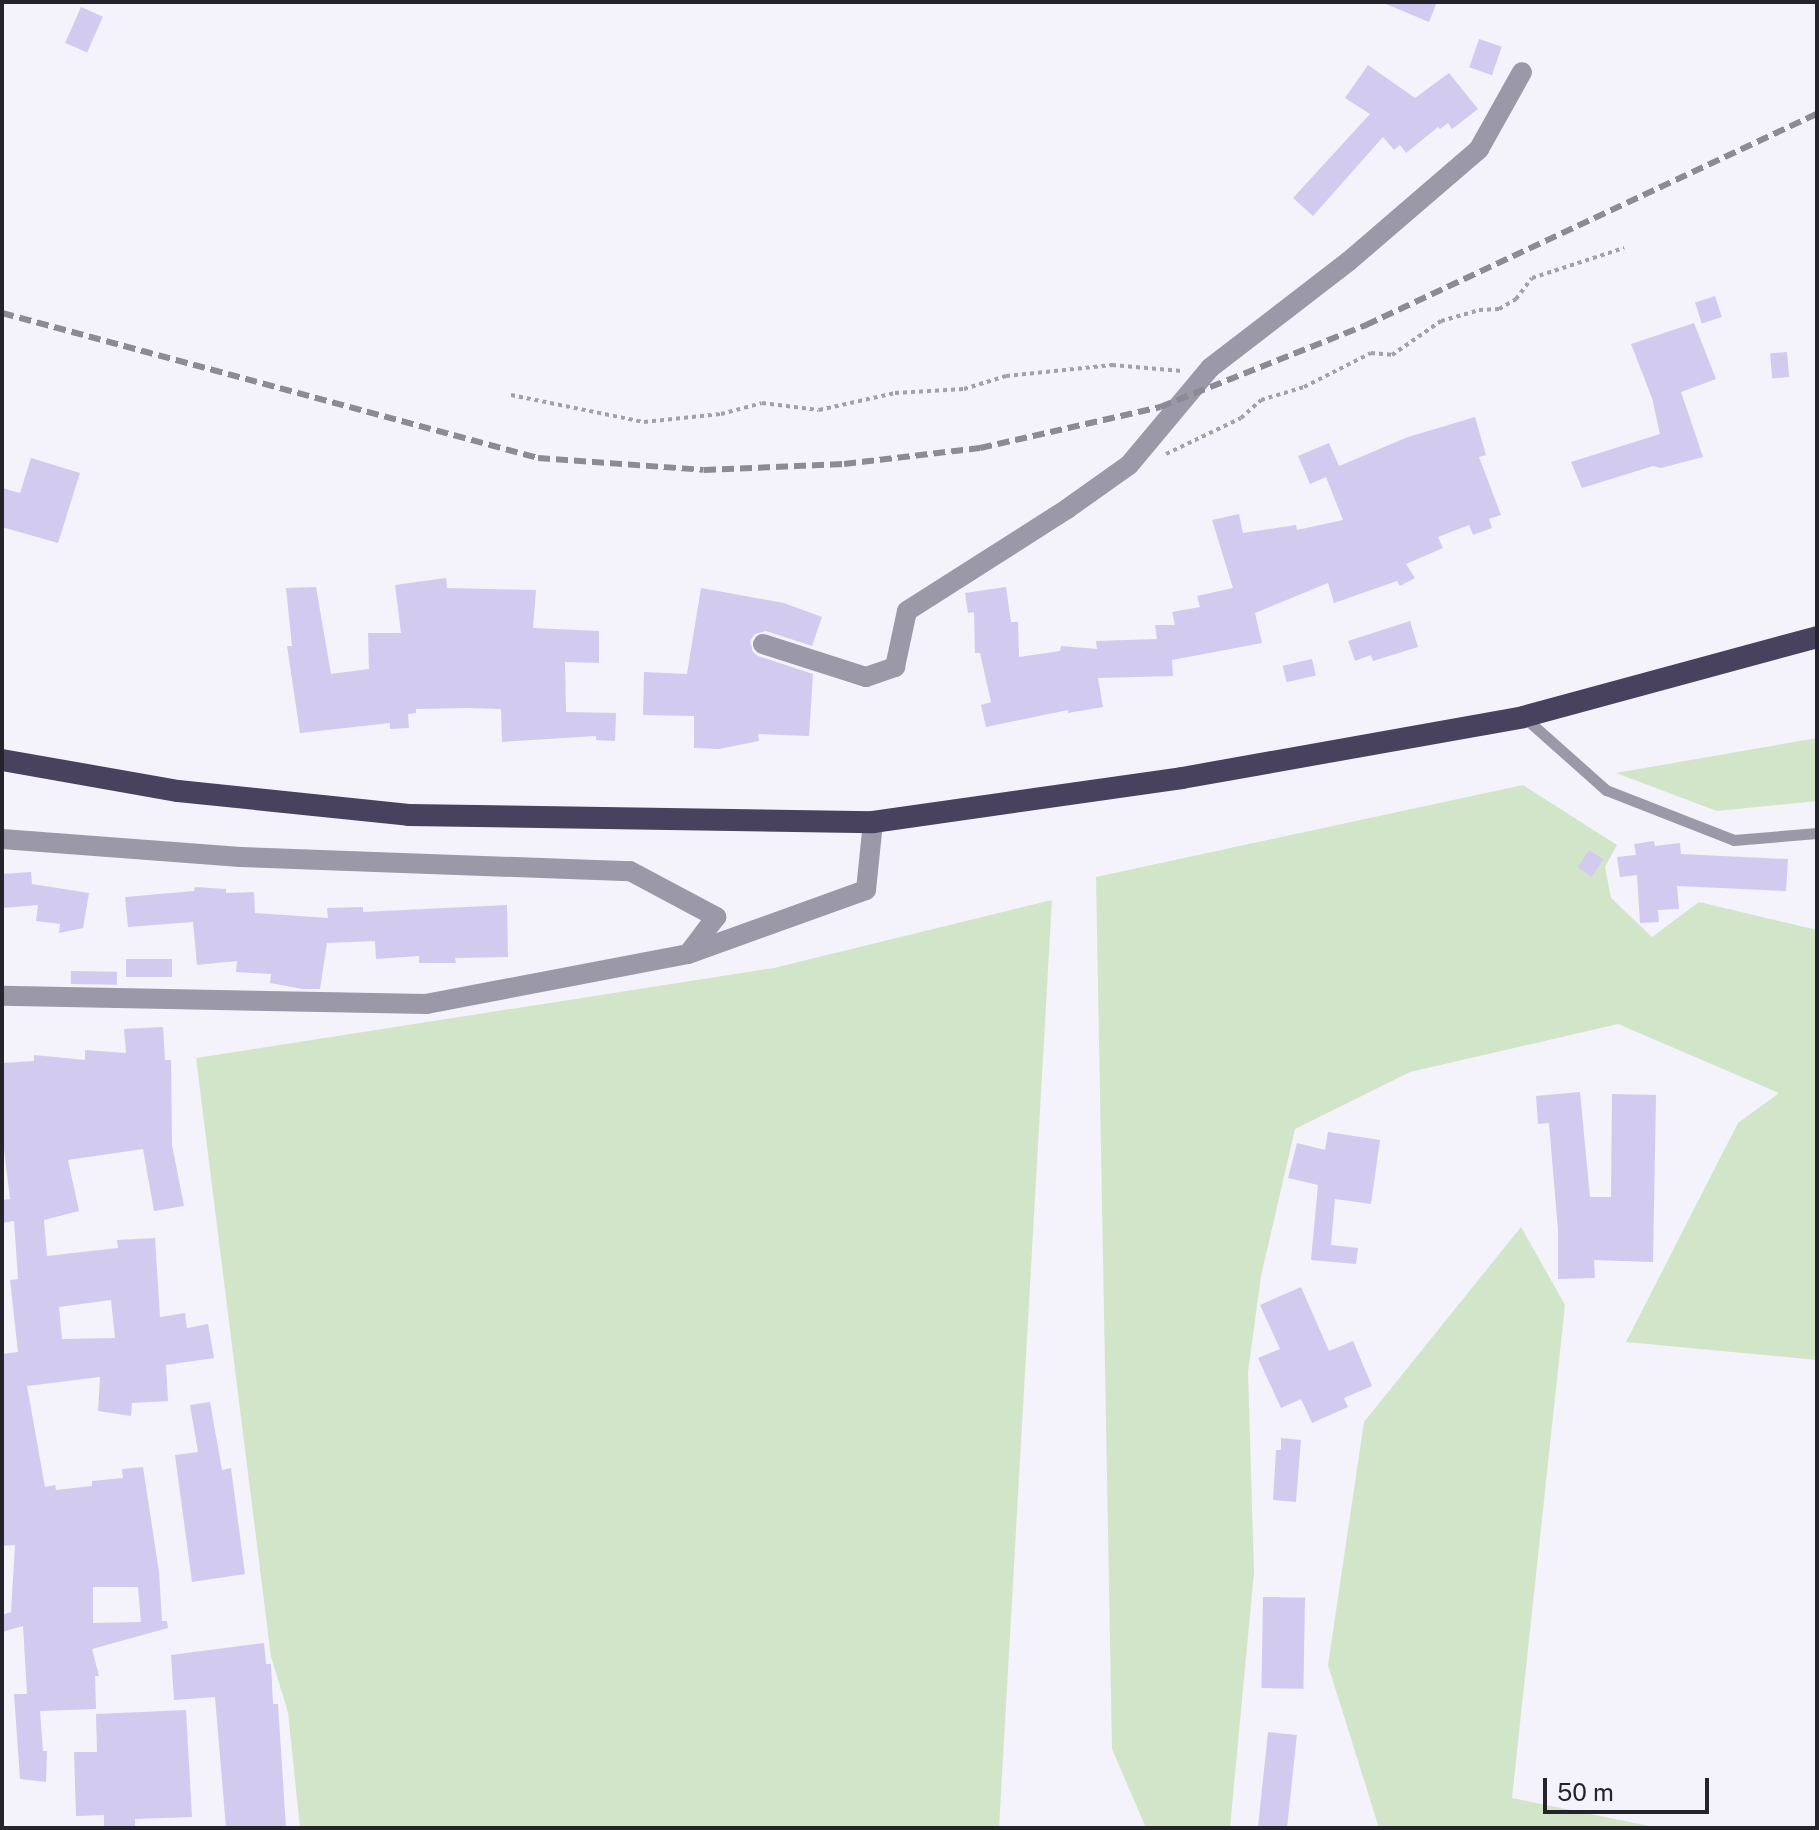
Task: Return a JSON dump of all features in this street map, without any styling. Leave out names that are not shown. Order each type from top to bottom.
[{"type":"highway","points":[[2,760],[178,791],[409,815],[873,822],[1182,778],[1523,717],[1817,637]]},
{"type":"street","points":[[763,644],[866,677],[895,667],[907,611],[1067,509],[1129,465],[1210,368],[1349,261],[1479,149],[1522,72]]},
{"type":"street","points":[[2,996],[427,1004],[688,954],[866,890],[873,822]]},
{"type":"street","points":[[2,839],[240,857],[630,871],[716,917],[688,954]]},
{"type":"lane","points":[[1523,717],[1606,790],[1734,840],[1817,833]]},
{"type":"path","points":[[1129,465],[1162,456],[1241,418],[1261,400],[1304,387],[1371,353],[1392,355],[1441,321],[1479,310],[1499,309],[1516,299],[1532,278],[1624,248]]},
{"type":"path","points":[[511,395],[644,422],[721,414],[762,403],[819,410],[895,393],[964,389],[1006,376],[1099,366],[1170,372],[1210,368]]},
{"type":"green space","points":[[1817,738],[1817,801],[1717,811],[1616,773]]},
{"type":"green space","points":[[1523,785],[1617,845],[1605,867],[1611,898],[1652,937],[1699,902],[1817,930],[1817,1360],[1626,1342],[1738,1123],[1779,1093],[1618,1024],[1410,1072],[1295,1129],[1261,1276],[1248,1372],[1254,1572],[1230,1828],[1146,1828],[1112,1749],[1096,877]]},
{"type":"green space","points":[[1052,900],[999,1828],[300,1828],[288,1712],[271,1657],[196,1058],[774,968]]},
{"type":"green space","points":[[1521,1227],[1565,1305],[1512,1798],[1659,1828],[1379,1828],[1328,1665],[1364,1422]]},
{"type":"building","points":[[1381,2],[1437,2],[1429,22]]},
{"type":"building","points":[[81,7],[103,17],[87,52],[65,43]]},
{"type":"building","points":[[1479,39],[1502,47],[1492,75],[1469,67]]},
{"type":"building","points":[[1368,65],[1415,98],[1449,73],[1478,109],[1452,129],[1448,123],[1440,129],[1438,127],[1406,153],[1400,145],[1394,150],[1383,137],[1313,216],[1293,198],[1370,114],[1345,98]]},
{"type":"building","points":[[1715,296],[1722,317],[1702,323],[1695,302]]},
{"type":"building","points":[[1694,323],[1716,379],[1681,392],[1703,457],[1661,468],[1653,466],[1582,488],[1571,462],[1660,434],[1652,398],[1631,344]]},
{"type":"building","points":[[1787,352],[1789,377],[1772,378],[1770,353]]},
{"type":"building","points":[[1475,417],[1486,455],[1479,457],[1501,515],[1489,519],[1492,528],[1473,535],[1469,525],[1438,537],[1443,548],[1406,564],[1415,578],[1400,586],[1397,581],[1334,603],[1328,583],[1255,613],[1262,643],[1172,660],[1173,676],[1098,678],[1103,707],[1068,713],[1068,710],[986,727],[981,705],[991,702],[980,653],[975,653],[974,612],[968,613],[965,593],[1006,587],[1011,622],[1018,622],[1019,657],[1060,651],[1061,646],[1097,649],[1096,641],[1157,639],[1155,625],[1175,625],[1172,612],[1200,607],[1197,596],[1233,588],[1212,520],[1239,514],[1243,533],[1296,525],[1297,530],[1343,520],[1326,477],[1310,484],[1298,456],[1329,443],[1339,466],[1408,437]]},
{"type":"building","points":[[31,458],[80,473],[58,543],[2,527],[2,488],[20,493]]},
{"type":"building","points":[[446,578],[447,588],[536,590],[533,628],[599,631],[599,663],[565,662],[566,712],[616,713],[615,741],[596,740],[596,736],[502,742],[501,709],[468,708],[416,709],[416,713],[408,714],[409,728],[390,729],[390,723],[300,733],[287,646],[292,646],[286,588],[316,587],[331,674],[369,669],[368,633],[401,633],[395,585]]},
{"type":"building","points":[[701,588],[784,603],[822,617],[812,646],[766,631],[755,634],[750,641],[753,652],[758,656],[813,674],[809,736],[758,734],[759,741],[719,749],[694,748],[694,716],[643,715],[644,672],[687,674]]},
{"type":"building","points":[[1410,621],[1418,647],[1373,661],[1371,655],[1355,661],[1348,641]]},
{"type":"building","points":[[1312,659],[1316,676],[1287,682],[1283,666]]},
{"type":"building","points":[[1654,841],[1655,846],[1680,843],[1681,854],[1788,859],[1786,891],[1677,886],[1679,909],[1658,910],[1659,922],[1640,923],[1637,875],[1620,877],[1617,857],[1636,855],[1634,844]]},
{"type":"building","points":[[1589,850],[1603,859],[1592,877],[1578,868]]},
{"type":"building","points":[[31,872],[32,884],[89,893],[83,928],[59,933],[60,924],[36,921],[38,905],[2,908],[2,874]]},
{"type":"building","points":[[195,887],[226,889],[226,893],[254,892],[255,913],[328,918],[327,908],[363,907],[363,912],[507,905],[508,957],[455,958],[456,963],[419,963],[419,956],[376,959],[375,941],[327,943],[320,989],[303,989],[270,983],[271,974],[236,972],[237,961],[197,965],[193,922],[128,927],[125,897],[194,891]]},
{"type":"building","points":[[126,959],[172,959],[172,977],[126,977]]},
{"type":"building","points":[[71,971],[117,972],[117,985],[71,984]]},
{"type":"building","points":[[163,1027],[165,1060],[171,1060],[172,1145],[184,1206],[154,1211],[143,1149],[68,1160],[79,1211],[44,1220],[47,1256],[118,1248],[117,1240],[155,1238],[160,1317],[185,1313],[187,1328],[208,1324],[214,1358],[166,1365],[168,1401],[132,1403],[131,1416],[98,1411],[100,1377],[27,1386],[45,1487],[55,1485],[56,1490],[92,1486],[92,1481],[123,1478],[122,1469],[143,1467],[159,1572],[162,1621],[167,1621],[168,1628],[92,1649],[99,1676],[95,1676],[96,1709],[40,1711],[43,1751],[47,1751],[46,1782],[20,1779],[14,1694],[27,1694],[23,1626],[2,1632],[2,1615],[11,1612],[15,1545],[2,1546],[2,1354],[18,1352],[10,1280],[18,1279],[14,1221],[2,1223],[2,1200],[10,1199],[2,1133],[2,1063],[34,1061],[34,1055],[85,1060],[85,1050],[126,1053],[124,1029]],"holes":[[[111,1300],[115,1338],[62,1339],[59,1307]],[[93,1587],[138,1587],[141,1622],[93,1623]]]},
{"type":"building","points":[[1580,1092],[1590,1197],[1611,1197],[1612,1094],[1656,1095],[1653,1262],[1594,1260],[1595,1278],[1558,1279],[1558,1230],[1549,1123],[1538,1124],[1536,1096]]},
{"type":"building","points":[[1328,1132],[1380,1140],[1371,1204],[1335,1199],[1331,1245],[1358,1248],[1356,1264],[1311,1260],[1318,1185],[1288,1178],[1297,1143],[1325,1150]]},
{"type":"building","points":[[1301,1287],[1329,1351],[1353,1341],[1372,1386],[1344,1398],[1348,1407],[1312,1423],[1301,1399],[1281,1408],[1258,1358],[1280,1349],[1260,1305]]},
{"type":"building","points":[[210,1402],[222,1470],[231,1468],[245,1574],[192,1582],[175,1455],[198,1452],[190,1405]]},
{"type":"building","points":[[1281,1438],[1301,1440],[1296,1502],[1273,1500],[1276,1450],[1281,1450]]},
{"type":"building","points":[[1263,1597],[1305,1598],[1303,1689],[1261,1688]]},
{"type":"building","points":[[264,1643],[266,1664],[271,1664],[273,1704],[278,1704],[286,1828],[226,1828],[215,1697],[174,1700],[171,1655]]},
{"type":"building","points":[[186,1710],[192,1817],[135,1819],[135,1828],[104,1828],[104,1815],[76,1816],[74,1752],[97,1752],[96,1714]]},
{"type":"building","points":[[1268,1732],[1297,1735],[1287,1828],[1258,1827]]},
{"type":"railway","points":[[2,313],[538,458],[704,470],[844,464],[980,448],[1160,407],[1366,325],[1817,114]]}]
